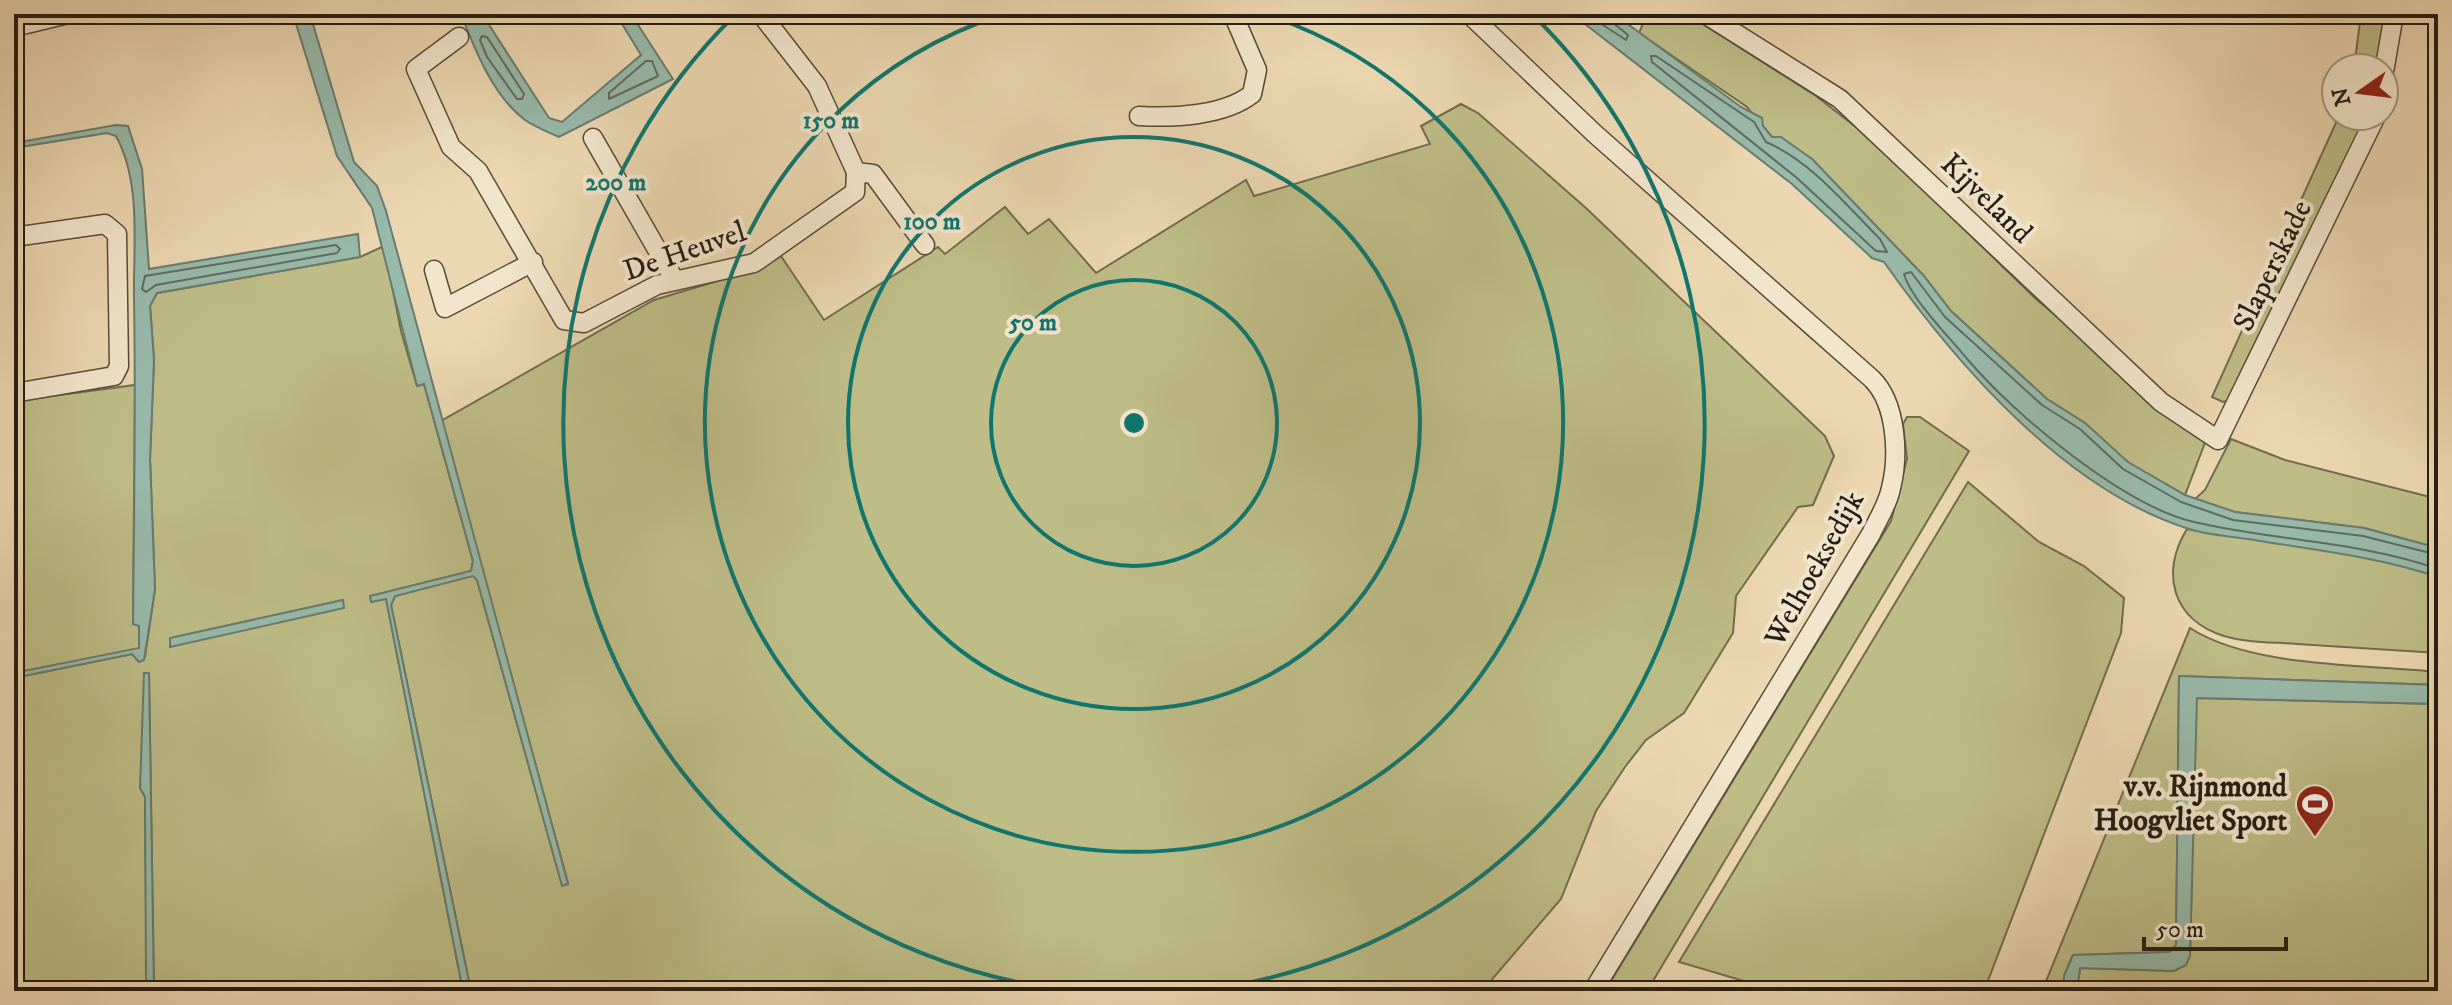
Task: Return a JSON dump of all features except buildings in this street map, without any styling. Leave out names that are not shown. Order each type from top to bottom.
[{"type":"street","points":[[14,27],[68,14]]},
{"type":"street","points":[[1139,116],[1171,118],[1242,102],[1252,94],[1257,70],[1233,14]]},
{"type":"street","name":"Welhoeksedijk","points":[[1469,14],[1595,134],[1872,379],[1886,404],[1895,444],[1891,489],[1871,534],[1593,991]]},
{"type":"street","name":"Kijveland","points":[[1705,14],[1840,99],[2161,402],[2218,440]]},
{"type":"street","points":[[2387,52],[2394,14]]},
{"type":"street","points":[[762,15],[817,86],[856,172],[873,174],[925,245]]},
{"type":"street","name":"De Heuvel","points":[[459,37],[416,69],[451,147],[478,171],[564,320],[584,323],[674,279],[754,263],[855,192],[856,172]]},
{"type":"street","name":"Slaperskade","points":[[2218,440],[2368,132]]},
{"type":"street","points":[[593,138],[674,279]]},
{"type":"street","points":[[14,237],[105,224],[112,227],[117,234],[119,366],[114,376],[97,382],[14,393]]},
{"type":"street","points":[[434,270],[445,308],[533,262]]},
{"type":"shaded area","points":[[1647,14],[1687,14],[1816,96],[1870,138],[2036,299],[2206,440],[2185,495],[2127,462],[2085,423],[2047,399],[1951,311],[1923,275],[1812,159],[1772,137],[1747,107],[1639,33]]},
{"type":"shaded area","points":[[2361,14],[2393,14],[2385,52],[2356,52]]},
{"type":"shaded area","points":[[1461,104],[1478,113],[1587,209],[1825,436],[1834,456],[1813,505],[1798,507],[1736,596],[1733,633],[1684,713],[1646,740],[1625,767],[1596,811],[1561,899],[1482,991],[471,991],[391,605],[395,596],[473,575],[477,580],[562,885],[568,883],[441,421],[654,300],[754,270],[781,256],[824,320],[938,247],[945,254],[1005,207],[1028,234],[1049,219],[1096,273],[1246,180],[1254,196],[1430,144],[1421,126]]},
{"type":"shaded area","points":[[2332,132],[2359,132],[2235,399],[2223,402],[2212,397]]},
{"type":"shaded area","points":[[384,246],[401,331],[417,386],[424,384],[473,561],[471,571],[371,596],[372,602],[386,598],[463,991],[154,991],[149,674],[140,788],[145,796],[147,991],[14,991],[14,678],[132,654],[139,661],[145,657],[155,589],[150,459],[154,360],[150,305],[157,293],[360,257]],"holes":[[[343,600],[170,647],[171,638]]]},
{"type":"shaded area","points":[[135,385],[133,624],[139,625],[139,649],[14,673],[14,401]]},
{"type":"shaded area","points":[[1907,417],[1920,417],[1969,451],[1647,991],[1605,991],[1891,521],[1907,459],[1903,424]]},
{"type":"shaded area","points":[[2231,439],[2285,460],[2438,499],[2438,548],[2364,528],[2235,512],[2195,499],[2205,490]]},
{"type":"shaded area","points":[[1968,482],[2039,542],[2084,566],[2124,598],[2121,633],[1984,991],[1778,991],[1679,962]]},
{"type":"shaded area","points":[[2187,529],[2389,560],[2438,577],[2438,653],[2251,641],[2206,629],[2192,619],[2182,606],[2173,578],[2174,562]]},
{"type":"shaded area","points":[[2190,628],[2244,651],[2276,657],[2438,672],[2438,685],[2179,676],[2176,945],[2170,952],[2073,955],[2064,976],[2063,991],[2042,991]]},
{"type":"shaded area","name":"v.v. Rijnmond Hoogvliet Sport","points":[[2196,698],[2438,704],[2438,991],[2077,991],[2080,968],[2174,971],[2186,964],[2190,955]]},
{"type":"water","points":[[293,14],[310,14],[354,162],[377,186],[386,211],[568,884],[562,886],[477,580],[473,576],[395,596],[391,605],[471,991],[463,991],[386,599],[371,602],[370,596],[471,571],[473,561],[424,384],[417,386],[372,208],[337,156]]},
{"type":"water","points":[[461,14],[482,14],[549,118],[562,122],[641,55],[616,14],[631,14],[673,79],[559,137],[525,120],[503,98],[479,57]]},
{"type":"water","points":[[1572,14],[1614,14],[1741,107],[1762,118],[1763,126],[1772,137],[1781,137],[1812,159],[1923,275],[1951,311],[2047,399],[2085,423],[2128,462],[2185,495],[2235,512],[2364,528],[2438,548],[2438,577],[2368,559],[2196,531],[2143,511],[2099,485],[2057,454],[1979,381],[1884,262],[1872,258],[1792,184]]},
{"type":"water","points":[[116,125],[128,126],[142,169],[149,269],[358,234],[360,257],[157,293],[150,306],[154,360],[150,459],[155,589],[144,660],[139,662],[132,654],[14,678],[14,673],[139,648],[139,626],[133,624],[135,237],[130,174],[116,136],[107,133],[14,148],[14,143]]},
{"type":"water","points":[[343,600],[344,608],[170,647],[170,638]]},
{"type":"water","points":[[144,673],[149,673],[154,991],[147,991],[145,797],[140,788]]},
{"type":"water","points":[[2179,676],[2438,685],[2438,704],[2197,698],[2190,956],[2186,965],[2174,971],[2080,968],[2077,991],[2063,991],[2064,976],[2073,955],[2170,952],[2176,945]]},
{"type":"place","name":"v.v. Rijnmond Hoogvliet Sport","points":[[2315,838]]}]
